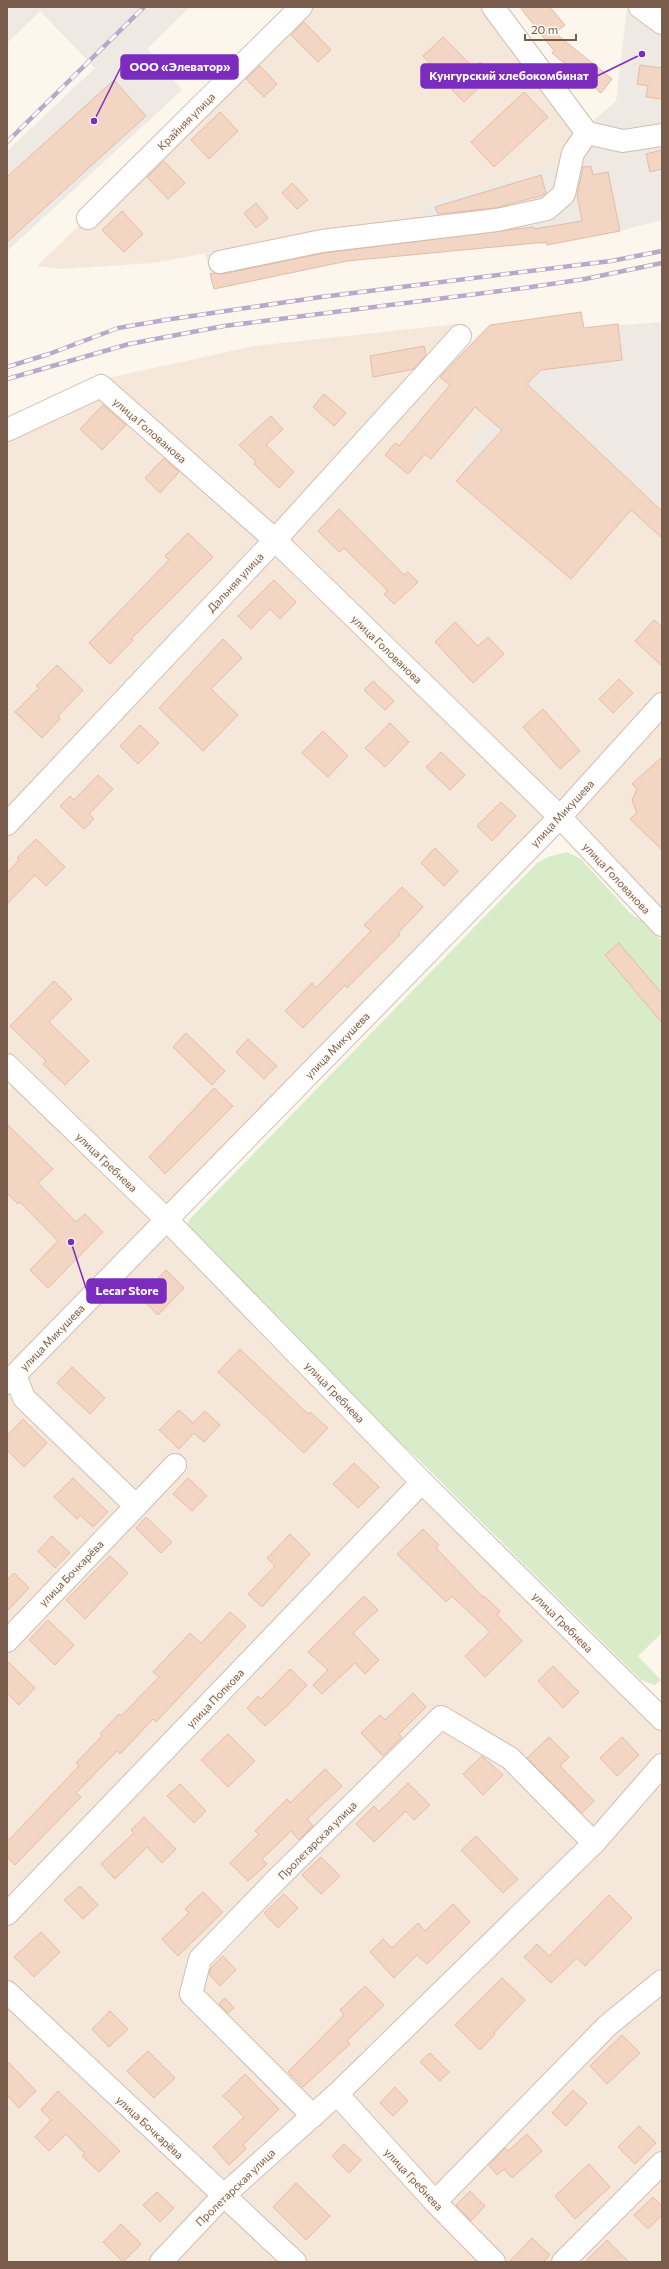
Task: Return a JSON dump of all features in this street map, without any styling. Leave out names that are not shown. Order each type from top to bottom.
[{"type":"street","name":"Крайняя улица","points":[[88,218],[301,7]]},
{"type":"street","points":[[493,7],[587,133],[623,141],[662,135]]},
{"type":"street","points":[[640,7],[662,23]]},
{"type":"street","points":[[220,262],[322,240],[497,220],[547,209],[564,194],[573,153],[587,133]]},
{"type":"street","name":"Дальняя улица","points":[[7,824],[275,540],[460,336]]},
{"type":"street","name":"улица Голованова","points":[[7,430],[101,386],[275,540],[560,817],[662,925]]},
{"type":"street","name":"улица Микушева","points":[[11,1379],[560,817],[662,704]]},
{"type":"street","name":"улица Гребнева","points":[[11,1076],[167,1220],[422,1482],[662,1719]]},
{"type":"street","points":[[11,1379],[24,1398],[136,1506]]},
{"type":"street","name":"улица Бочкарёва","points":[[7,1641],[175,1465]]},
{"type":"street","name":"улица Попкова","points":[[7,1914],[422,1482]]},
{"type":"street","name":"Пролетарская улица","points":[[313,2116],[191,1994],[200,1959],[276,1880],[441,1717],[510,1758],[594,1843]]},
{"type":"street","name":"Пролетарская улица","points":[[161,2262],[223,2196],[313,2116],[594,1843],[662,1765]]},
{"type":"street","points":[[435,2202],[607,2026],[662,1981]]},
{"type":"street","name":"улица Бочкарёва","points":[[7,1992],[295,2262]]},
{"type":"street","name":"улица Гребнева","points":[[336,2094],[435,2202],[494,2262]]},
{"type":"street","points":[[563,2262],[662,2163]]},
{"type":"shaded area","points":[[7,7],[190,7],[147,49],[182,90],[7,251],[7,151],[95,68],[40,11],[7,43]]},
{"type":"shaded area","points":[[306,7],[484,7],[579,133],[563,163],[422,205],[425,221],[312,234],[153,263],[60,269],[37,266]]},
{"type":"shaded area","points":[[627,7],[662,7],[662,220],[620,231],[547,245],[535,243],[347,261],[214,289],[205,254],[312,234],[425,221],[422,205],[563,163],[579,133],[616,101]]},
{"type":"shaded area","points":[[581,312],[584,328],[662,322],[662,538],[631,510],[571,579],[456,481],[478,449],[476,433],[490,420],[437,375],[490,325]]},
{"type":"shaded area","points":[[466,323],[277,533],[108,378],[254,346]]},
{"type":"shaded area","points":[[437,375],[491,420],[476,433],[478,449],[456,480],[592,553],[631,510],[662,538],[662,697],[563,804],[286,538]]},
{"type":"shaded area","points":[[99,390],[271,539],[7,819],[7,437]]},
{"type":"shaded area","points":[[274,545],[554,817],[167,1212],[7,1059],[7,829]]},
{"type":"shaded area","points":[[662,719],[662,910],[573,812]]},
{"type":"shaded area","points":[[18,1079],[162,1220],[7,1378],[7,1091]]},
{"type":"shaded area","points":[[165,1224],[418,1483],[7,1911],[7,1646],[136,1502],[27,1396],[18,1375]]},
{"type":"shaded area","points":[[7,1387],[132,1505],[7,1637]]},
{"type":"shaded area","points":[[422,1486],[662,1724],[662,1761],[594,1840],[439,1715],[198,1958],[188,1995],[309,2116],[223,2193],[7,1986],[7,1920]]},
{"type":"shaded area","points":[[441,1720],[509,1760],[591,1844],[313,2112],[194,1994],[203,1961]]},
{"type":"shaded area","points":[[662,1770],[662,2157],[559,2262],[496,2262],[341,2094]]},
{"type":"shaded area","points":[[7,1997],[217,2197],[152,2262],[7,2262]]},
{"type":"shaded area","points":[[336,2098],[490,2262],[300,2262],[227,2196]]},
{"type":"shaded area","points":[[662,2165],[662,2262],[567,2262]]},
{"type":"shaded area","points":[[222,2201],[287,2262],[161,2262]]},
{"type":"green space","points":[[567,852],[581,859],[632,915],[644,922],[662,941],[662,1633],[638,1656],[661,1680],[655,1685],[641,1680],[417,1458],[356,1403],[186,1226],[190,1219],[537,863],[548,857]]},
{"type":"building","points":[[520,7],[550,7],[565,25],[555,33],[612,79],[601,93],[552,53],[554,51]]},
{"type":"building","points":[[304,22],[331,50],[318,62],[291,35]]},
{"type":"building","points":[[443,37],[474,68],[480,62],[492,75],[464,102],[452,90],[454,88],[423,56]]},
{"type":"building","points":[[640,65],[662,68],[662,99],[646,97],[648,86],[637,84]]},
{"type":"building","points":[[260,66],[277,84],[264,97],[246,79]]},
{"type":"building","points":[[114,80],[146,116],[7,242],[7,177]]},
{"type":"building","points":[[524,92],[548,117],[494,167],[471,142]]},
{"type":"building","points":[[220,112],[238,131],[209,159],[191,140]]},
{"type":"building","points":[[662,150],[662,169],[650,172],[646,154]]},
{"type":"building","points":[[164,161],[185,183],[168,199],[147,177]]},
{"type":"building","points":[[591,166],[593,175],[608,172],[620,231],[547,245],[547,242],[347,261],[214,289],[210,274],[214,273],[223,274],[324,253],[516,229],[534,227],[534,229],[582,221],[577,195],[583,167]]},
{"type":"building","points":[[541,175],[546,193],[544,195],[495,208],[438,214],[435,207]]},
{"type":"building","points":[[292,183],[308,200],[297,209],[282,193]]},
{"type":"building","points":[[256,203],[268,218],[256,228],[244,213]]},
{"type":"building","points":[[122,211],[143,234],[124,252],[102,230]]},
{"type":"building","points":[[581,312],[584,328],[618,324],[622,360],[541,370],[527,384],[662,511],[662,538],[631,510],[571,579],[456,481],[502,430],[475,407],[431,459],[425,454],[408,474],[385,455],[395,443],[399,446],[450,385],[440,377],[490,325]]},
{"type":"building","points":[[424,346],[426,355],[414,369],[373,377],[370,356]]},
{"type":"building","points":[[324,394],[346,413],[334,426],[313,407]]},
{"type":"building","points":[[103,405],[126,425],[102,450],[80,429]]},
{"type":"building","points":[[271,416],[283,429],[266,445],[294,472],[279,488],[254,464],[256,462],[239,445]]},
{"type":"building","points":[[164,458],[179,472],[160,493],[145,478]]},
{"type":"building","points":[[339,509],[404,575],[408,572],[418,582],[394,604],[384,594],[388,591],[344,548],[339,552],[318,531]]},
{"type":"building","points":[[188,533],[213,557],[131,639],[133,640],[110,664],[89,643],[169,560],[165,556]]},
{"type":"building","points":[[274,580],[296,602],[280,619],[270,609],[251,629],[238,616]]},
{"type":"building","points":[[654,620],[662,627],[662,666],[635,641]]},
{"type":"building","points":[[455,622],[478,646],[488,637],[504,654],[473,683],[435,642]]},
{"type":"building","points":[[223,639],[242,658],[211,689],[238,715],[203,751],[159,708]]},
{"type":"building","points":[[57,665],[83,690],[58,716],[60,719],[42,738],[15,712],[39,688],[36,686]]},
{"type":"building","points":[[619,679],[633,693],[613,713],[599,699]]},
{"type":"building","points":[[373,681],[394,701],[385,710],[364,690]]},
{"type":"building","points":[[543,709],[580,751],[560,769],[523,727]]},
{"type":"building","points":[[390,723],[409,742],[385,767],[365,748]]},
{"type":"building","points":[[140,725],[159,743],[138,764],[120,746]]},
{"type":"building","points":[[323,731],[348,756],[328,777],[302,753]]},
{"type":"building","points":[[441,752],[465,775],[450,790],[426,767]]},
{"type":"building","points":[[662,757],[662,850],[630,819],[637,813],[632,800],[637,789],[632,784]]},
{"type":"building","points":[[98,775],[113,789],[89,814],[94,819],[84,829],[60,806],[70,796],[74,800]]},
{"type":"building","points":[[501,802],[516,816],[492,841],[477,826]]},
{"type":"building","points":[[36,839],[65,867],[46,886],[35,875],[7,904],[7,873],[19,860],[17,858]]},
{"type":"building","points":[[435,848],[458,871],[444,886],[421,863]]},
{"type":"building","points":[[402,887],[423,907],[398,933],[400,935],[347,988],[345,985],[303,1028],[285,1011],[312,983],[316,988],[371,931],[364,925]]},
{"type":"building","points":[[619,943],[662,994],[662,1023],[605,955]]},
{"type":"building","points":[[54,981],[72,999],[49,1022],[89,1061],[65,1085],[43,1064],[46,1061],[10,1026]]},
{"type":"building","points":[[186,1033],[225,1071],[212,1085],[173,1047]]},
{"type":"building","points":[[248,1039],[277,1066],[264,1079],[236,1052]]},
{"type":"building","points":[[214,1088],[233,1106],[165,1174],[149,1157]]},
{"type":"building","points":[[7,1124],[53,1169],[38,1183],[76,1222],[85,1214],[103,1232],[48,1288],[30,1270],[58,1241],[20,1202],[18,1204],[7,1193]]},
{"type":"building","points":[[166,1270],[184,1288],[158,1315],[140,1297]]},
{"type":"building","points":[[240,1349],[308,1414],[310,1412],[328,1428],[304,1453],[218,1372]]},
{"type":"building","points":[[72,1367],[105,1398],[90,1414],[57,1383]]},
{"type":"building","points":[[179,1410],[193,1423],[205,1411],[220,1425],[204,1442],[194,1433],[179,1449],[159,1430]]},
{"type":"building","points":[[23,1419],[47,1443],[24,1467],[7,1450],[7,1436]]},
{"type":"building","points":[[354,1463],[379,1487],[358,1508],[333,1484]]},
{"type":"building","points":[[73,1478],[108,1512],[93,1527],[80,1515],[77,1519],[54,1497]]},
{"type":"building","points":[[188,1478],[207,1496],[192,1511],[173,1494]]},
{"type":"building","points":[[146,1517],[172,1542],[161,1553],[136,1528]]},
{"type":"building","points":[[423,1529],[439,1545],[436,1548],[483,1597],[484,1596],[500,1611],[497,1615],[522,1641],[485,1677],[465,1656],[490,1632],[452,1596],[446,1602],[397,1554]]},
{"type":"building","points":[[290,1534],[310,1554],[262,1607],[248,1594],[275,1566],[267,1558]]},
{"type":"building","points":[[52,1536],[70,1553],[55,1568],[38,1551]]},
{"type":"building","points":[[110,1556],[128,1573],[85,1619],[66,1600]]},
{"type":"building","points":[[14,1573],[29,1588],[7,1611],[7,1580]]},
{"type":"building","points":[[364,1596],[378,1610],[353,1633],[379,1660],[365,1674],[355,1663],[322,1694],[313,1685],[328,1670],[308,1652]]},
{"type":"building","points":[[230,1612],[246,1626],[156,1722],[153,1719],[120,1754],[117,1751],[76,1793],[81,1797],[15,1865],[7,1857],[7,1842],[79,1766],[76,1763],[102,1736],[100,1734],[119,1714],[121,1716],[159,1677],[153,1672],[190,1633],[201,1643]]},
{"type":"building","points":[[48,1620],[74,1645],[55,1665],[29,1640]]},
{"type":"building","points":[[7,1661],[35,1688],[19,1705],[7,1693]]},
{"type":"building","points":[[553,1666],[579,1692],[563,1708],[538,1681]]},
{"type":"building","points":[[290,1669],[307,1685],[265,1726],[247,1708],[258,1696],[261,1699]]},
{"type":"building","points":[[413,1693],[426,1707],[399,1734],[402,1737],[383,1756],[361,1733],[380,1715],[385,1720]]},
{"type":"building","points":[[228,1734],[255,1761],[228,1787],[201,1760]]},
{"type":"building","points":[[549,1737],[569,1757],[560,1766],[594,1801],[582,1813],[527,1758]]},
{"type":"building","points":[[622,1737],[639,1755],[617,1776],[600,1758]]},
{"type":"building","points":[[482,1756],[503,1775],[483,1795],[463,1774]]},
{"type":"building","points":[[325,1769],[342,1786],[307,1819],[313,1826],[299,1840],[291,1831],[262,1859],[267,1864],[248,1881],[230,1863],[259,1834],[255,1831],[287,1799],[290,1803]]},
{"type":"building","points":[[408,1783],[430,1805],[414,1820],[406,1811],[374,1842],[356,1824],[374,1806],[379,1812]]},
{"type":"building","points":[[180,1784],[206,1811],[194,1823],[167,1796]]},
{"type":"building","points":[[144,1817],[176,1849],[162,1863],[147,1847],[115,1879],[101,1864],[134,1833],[131,1830]]},
{"type":"building","points":[[476,1836],[518,1879],[503,1893],[461,1850]]},
{"type":"building","points":[[321,1857],[340,1876],[321,1894],[302,1875]]},
{"type":"building","points":[[80,1886],[98,1905],[83,1919],[64,1900]]},
{"type":"building","points":[[203,1892],[223,1912],[178,1956],[162,1939],[189,1913],[185,1909]]},
{"type":"building","points":[[284,1894],[298,1908],[278,1928],[264,1913]]},
{"type":"building","points":[[609,1895],[632,1918],[585,1966],[577,1958],[551,1983],[524,1957],[537,1944],[549,1956]]},
{"type":"building","points":[[453,1904],[470,1922],[427,1964],[417,1955],[394,1978],[370,1952],[383,1939],[392,1948],[418,1923],[425,1931]]},
{"type":"building","points":[[41,1932],[60,1952],[34,1977],[14,1957]]},
{"type":"building","points":[[223,1956],[236,1970],[220,1986],[209,1974],[211,1968]]},
{"type":"building","points":[[502,1978],[525,2000],[480,2050],[455,2025]]},
{"type":"building","points":[[365,1986],[384,2005],[347,2041],[350,2044],[303,2087],[288,2072],[344,2015],[340,2010]]},
{"type":"building","points":[[225,1998],[234,2008],[228,2013],[219,2004]]},
{"type":"building","points":[[110,2011],[128,2029],[109,2047],[92,2029]]},
{"type":"building","points":[[622,2035],[640,2053],[607,2084],[590,2066]]},
{"type":"building","points":[[148,2051],[175,2078],[154,2098],[127,2071]]},
{"type":"building","points":[[430,2053],[449,2072],[440,2081],[420,2062]]},
{"type":"building","points":[[7,2061],[36,2091],[19,2108],[7,2095]]},
{"type":"building","points":[[245,2074],[279,2109],[243,2145],[246,2149],[229,2165],[213,2147],[244,2117],[223,2096]]},
{"type":"building","points":[[395,2087],[408,2101],[393,2116],[380,2103]]},
{"type":"building","points":[[573,2090],[587,2103],[566,2126],[552,2113]]},
{"type":"building","points":[[58,2091],[120,2151],[99,2172],[82,2156],[85,2154],[66,2134],[49,2151],[35,2137],[51,2120],[41,2110]]},
{"type":"building","points":[[639,2126],[656,2143],[635,2164],[618,2147]]},
{"type":"building","points":[[527,2134],[542,2151],[512,2178],[504,2169],[497,2175],[489,2165],[505,2148],[508,2151]]},
{"type":"building","points":[[344,2144],[361,2160],[349,2173],[332,2156]]},
{"type":"building","points":[[589,2164],[610,2187],[575,2219],[555,2196]]},
{"type":"building","points":[[296,2183],[330,2216],[306,2240],[273,2207]]},
{"type":"building","points":[[470,2191],[485,2206],[471,2221],[456,2205]]},
{"type":"building","points":[[157,2192],[174,2208],[160,2222],[143,2205]]},
{"type":"building","points":[[653,2197],[662,2206],[662,2215],[648,2229],[634,2215]]},
{"type":"building","points":[[121,2224],[141,2244],[123,2262],[103,2242]]},
{"type":"building","points":[[532,2238],[550,2255],[543,2262],[509,2262]]},
{"type":"building","points":[[607,2240],[629,2262],[585,2262]]},
{"type":"railway","points":[[7,142],[144,7]]},
{"type":"railway","points":[[7,367],[49,354],[118,328],[321,297],[611,261],[662,251]]},
{"type":"railway","points":[[7,379],[129,344],[224,326],[531,287],[585,279],[662,263]]},
{"type":"place","name":"Кунгурский хлебокомбинат","points":[[642,54]]},
{"type":"place","name":"ООО «Элеватор»","points":[[94,121]]},
{"type":"place","name":"Lecar Store","points":[[71,1242]]}]
